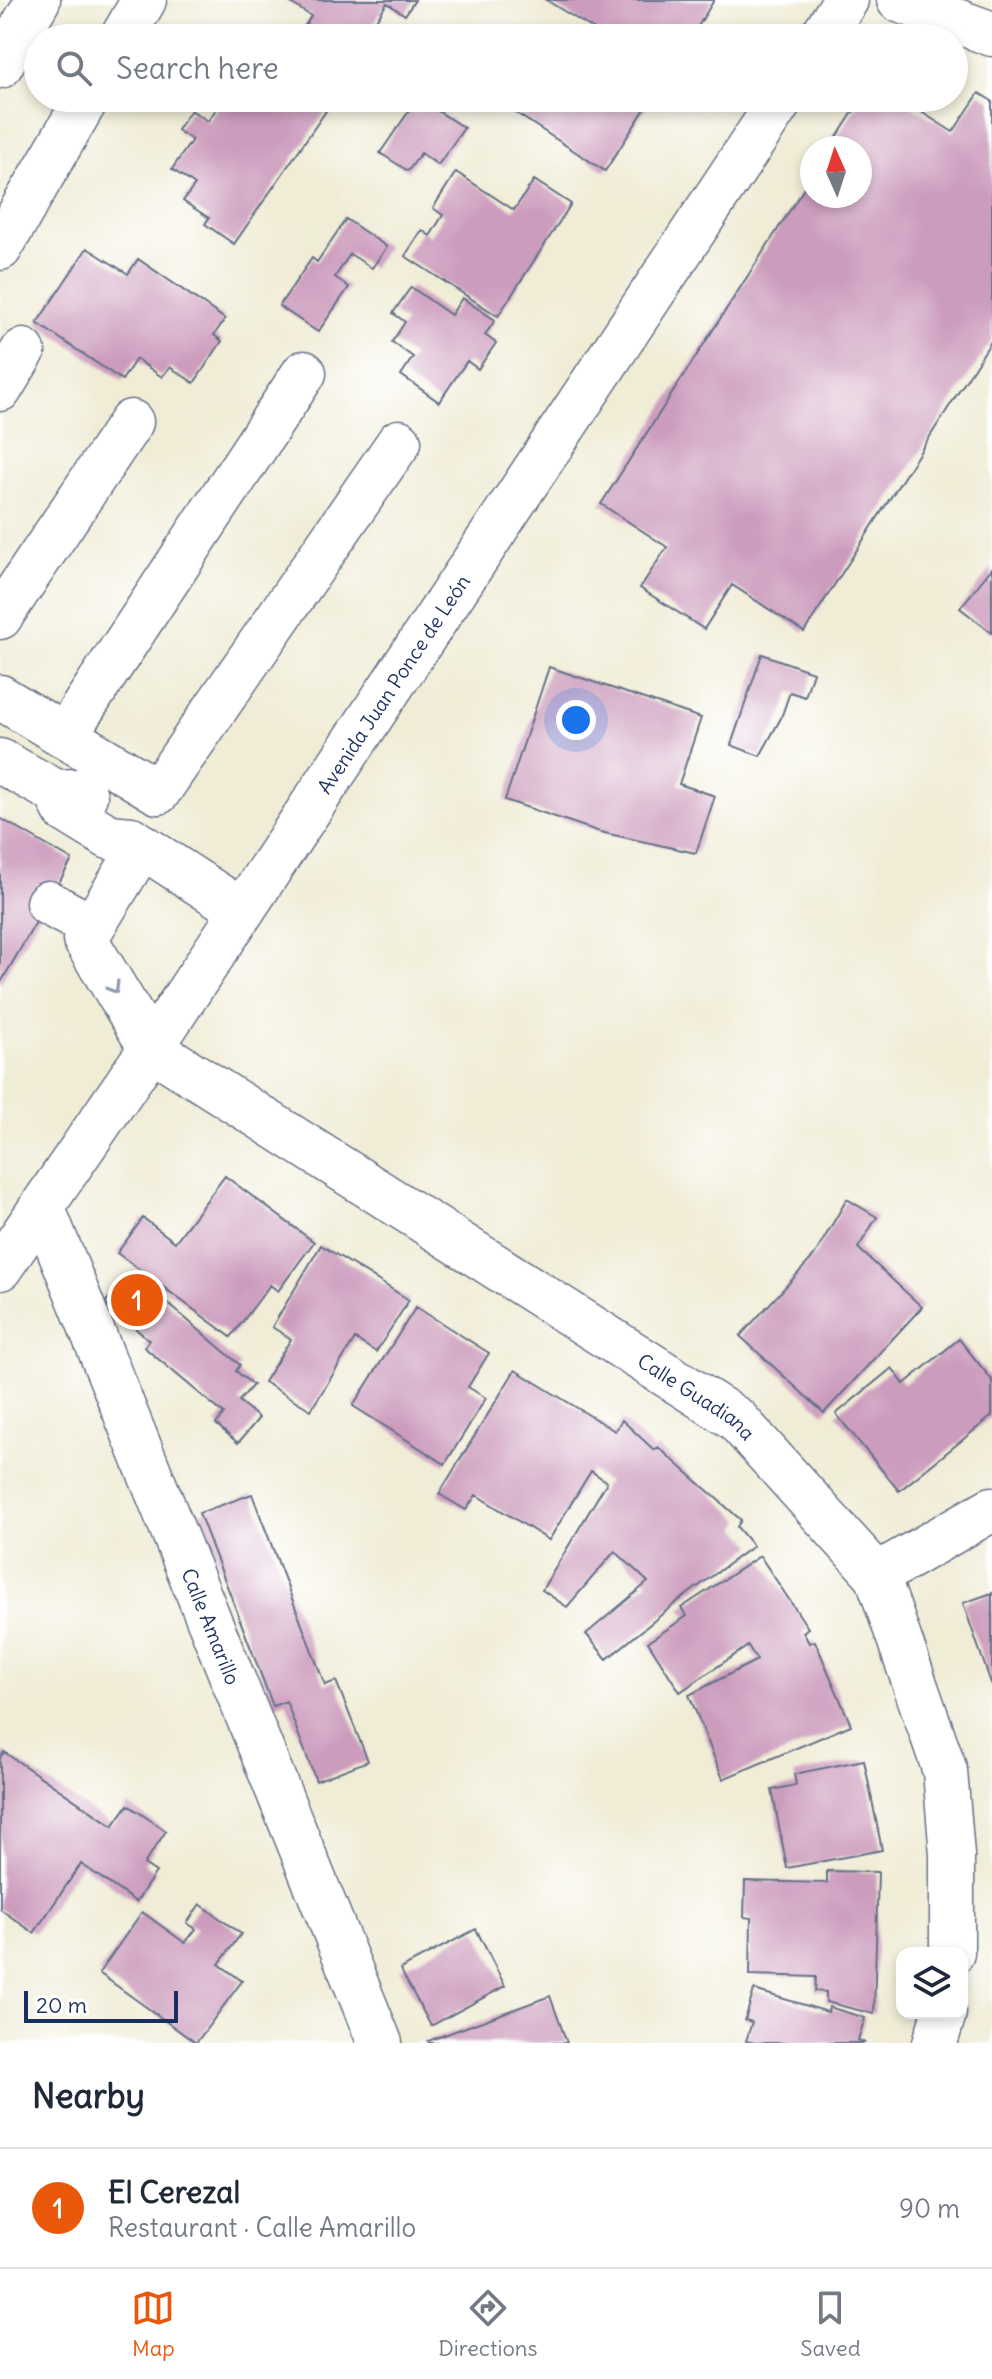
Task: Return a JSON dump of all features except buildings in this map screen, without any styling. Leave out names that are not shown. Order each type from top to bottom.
[{"type":"main road","points":[[24,24],[38,0]]},
{"type":"main road","points":[[130,24],[144,0]]},
{"type":"main road","points":[[830,24],[846,0]]},
{"type":"main road","points":[[899,0],[965,24]]},
{"type":"main road","points":[[0,66],[24,24]]},
{"type":"main road","points":[[968,25],[992,34]]},
{"type":"main road","points":[[0,248],[79,112]]},
{"type":"main road","name":"Avenida Juan Ponce de León","points":[[0,1268],[151,1048],[773,112]]},
{"type":"main road","points":[[0,389],[23,351]]},
{"type":"main road","points":[[65,735],[304,373]]},
{"type":"main road","points":[[0,617],[131,422]]},
{"type":"main road","points":[[0,697],[158,792],[399,442]]},
{"type":"main road","points":[[0,761],[56,792],[65,810],[109,837],[136,842],[242,911]]},
{"type":"main road","points":[[136,842],[85,939],[151,1048]]},
{"type":"main road","points":[[48,903],[92,927]]},
{"type":"main road","name":"Calle Guadiana","points":[[151,1048],[736,1419],[877,1575],[945,1771],[952,1855],[952,1947]]},
{"type":"main road","name":"Calle Amarillo","points":[[43,1209],[380,2043]]},
{"type":"main road","points":[[877,1575],[992,1509]]},
{"type":"main road","points":[[935,2043],[942,2019]]},
{"type":"place","name":"El Cerezal","points":[[137,1300]]}]
